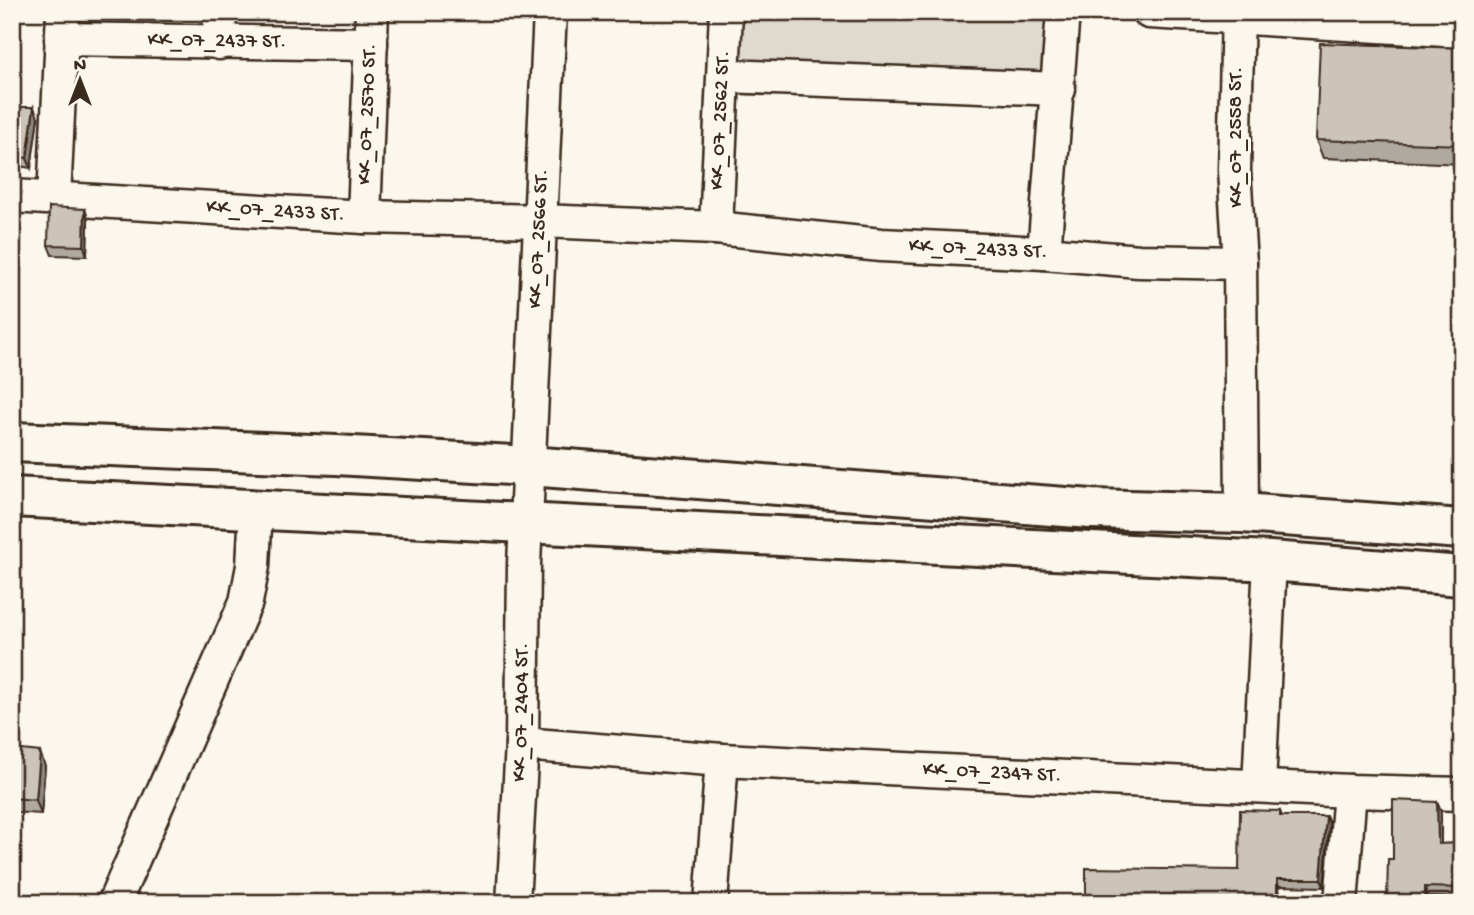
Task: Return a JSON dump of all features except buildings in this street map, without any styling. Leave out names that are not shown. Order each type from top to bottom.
[{"type":"street","name":"KK_07_2570 ST.","points":[[364,217],[372,12]]},
{"type":"street","name":"KK_07_2566 ST.","points":[[526,523],[550,12]]},
{"type":"street","name":"KK_07_2562 ST.","points":[[716,228],[726,12]]},
{"type":"street","points":[[1044,253],[1063,12]]},
{"type":"street","points":[[1149,12],[1238,15],[1462,31]]},
{"type":"street","name":"KK_07_2558 ST.","points":[[1238,15],[1234,170],[1240,263],[1242,513]]},
{"type":"street","name":"KK_07_2437 ST.","points":[[62,25],[219,27],[370,44]]},
{"type":"street","points":[[54,198],[62,25]]},
{"type":"street","points":[[724,76],[1059,89]]},
{"type":"street","name":"KK_07_2433 ST.","points":[[12,196],[364,217],[716,228],[881,245],[1044,253],[1139,261],[1240,263]]},
{"type":"street","points":[[12,442],[529,466],[1091,509],[1242,513],[1462,529]]},
{"type":"street","points":[[12,496],[1270,561],[1462,576]]},
{"type":"street","points":[[114,903],[246,602],[253,566],[256,508]]},
{"type":"street","points":[[1317,564],[1321,519]]},
{"type":"street","name":"KK_07_2404 ST.","points":[[513,903],[522,744],[526,523]]},
{"type":"street","points":[[1259,786],[1270,561]]},
{"type":"street","name":"KK_07_2347 ST.","points":[[522,744],[722,760],[1350,791],[1462,794]]},
{"type":"street","points":[[711,903],[722,760]]},
{"type":"street","points":[[1341,903],[1350,791]]},
{"type":"shaded area","points":[[726,12],[1063,12],[1059,89],[724,76]]}]
